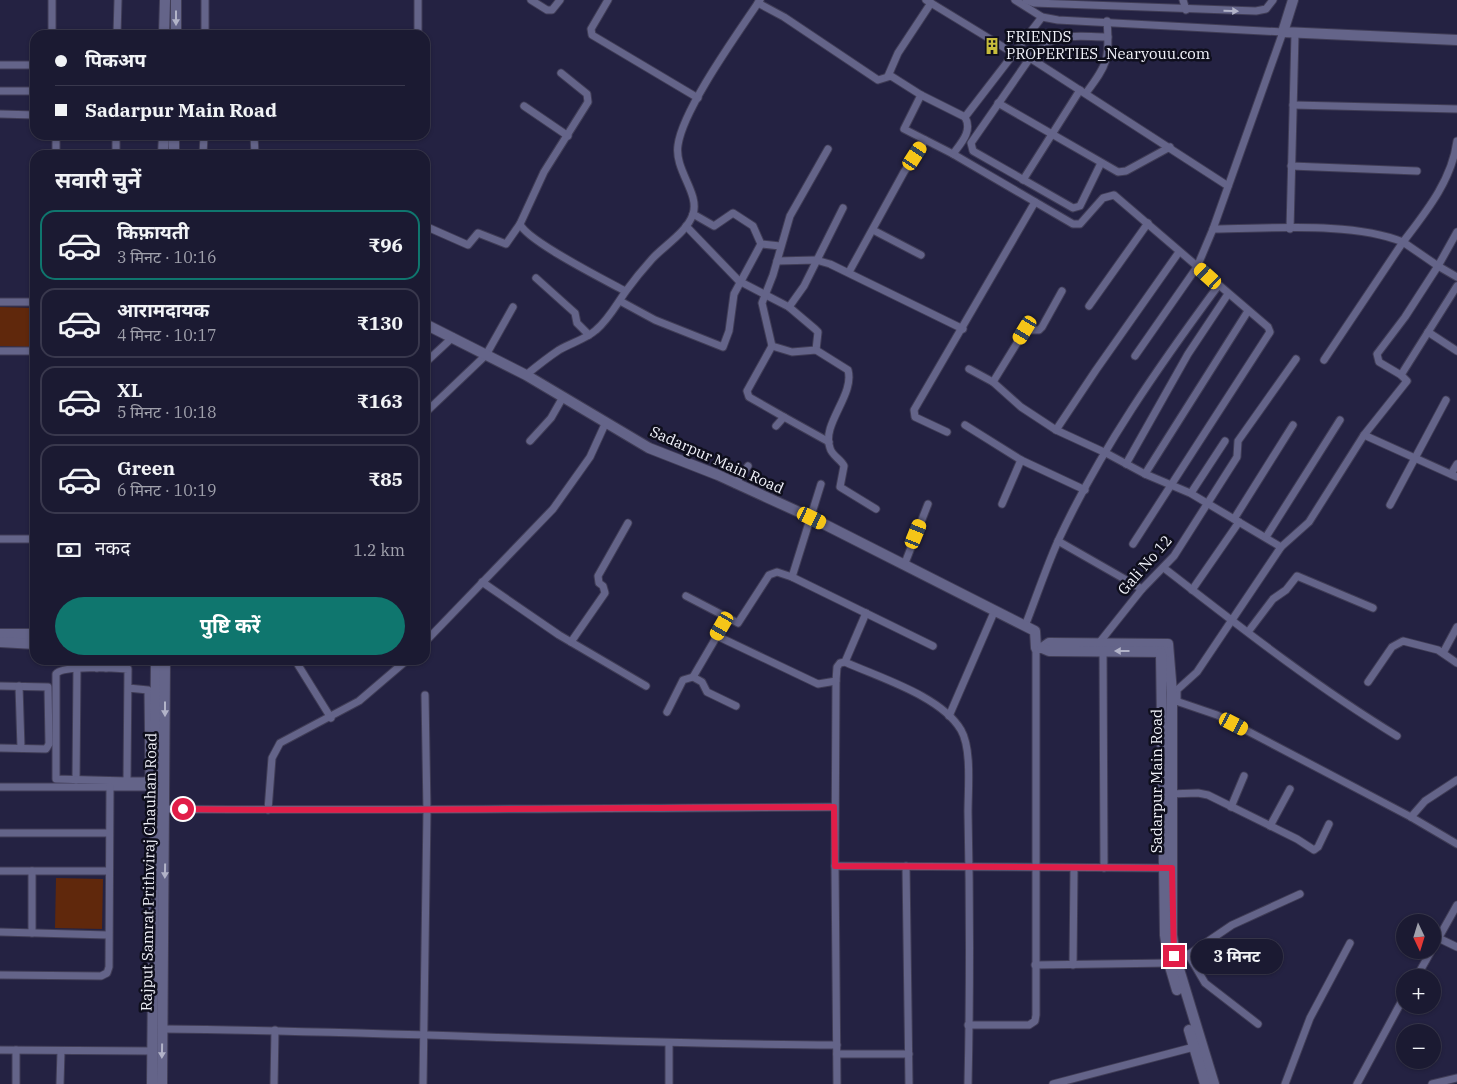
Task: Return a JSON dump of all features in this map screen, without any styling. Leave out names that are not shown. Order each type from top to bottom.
[{"type":"street","points":[[52,0],[52,30]]},
{"type":"street","points":[[117,30],[118,0]]},
{"type":"street","points":[[164,30],[165,0]]},
{"type":"street","points":[[176,0],[176,30]]},
{"type":"street","points":[[205,0],[205,30]]},
{"type":"street","points":[[418,0],[418,30]]},
{"type":"street","points":[[531,0],[547,10],[552,10],[560,0]]},
{"type":"street","points":[[608,0],[591,29],[592,35],[698,98]]},
{"type":"street","points":[[1015,0],[1042,17],[1295,34],[1457,40]]},
{"type":"street","points":[[1026,0],[1034,3],[1072,2],[1186,10],[1256,11],[1266,9],[1272,0]]},
{"type":"street","points":[[1183,0],[1186,10]]},
{"type":"street","points":[[1135,356],[1197,267],[1213,229],[1293,0]]},
{"type":"street","points":[[526,375],[560,350],[589,335],[604,324],[625,292],[651,260],[686,226],[693,214],[692,196],[680,170],[678,145],[698,98],[759,1],[878,80],[888,76],[898,53],[929,1],[1013,53]]},
{"type":"street","points":[[965,117],[1042,17]]},
{"type":"street","points":[[1023,180],[1083,92],[1102,72],[1108,59],[1107,21]]},
{"type":"street","points":[[1290,229],[1295,34]]},
{"type":"street","points":[[1101,163],[1078,208],[1073,208],[970,148],[998,103],[1041,45],[1051,39],[1062,37],[1108,38]]},
{"type":"street","points":[[1030,58],[1228,186]]},
{"type":"street","points":[[0,65],[30,66]]},
{"type":"street","points":[[430,228],[468,245],[478,233],[506,244],[520,224],[544,172],[568,136],[589,98],[587,94],[561,73]]},
{"type":"street","points":[[888,76],[965,117],[969,127],[967,134],[953,154]]},
{"type":"street","points":[[0,91],[30,91]]},
{"type":"street","points":[[921,95],[904,129],[953,154],[1073,224],[1080,224],[1103,198],[1114,195],[1268,328],[1269,336],[1133,544]]},
{"type":"street","points":[[998,103],[1118,172],[1126,171],[1170,147]]},
{"type":"street","points":[[1293,105],[1457,110]]},
{"type":"street","points":[[524,106],[568,136]]},
{"type":"street","points":[[0,114],[30,115]]},
{"type":"street","points":[[849,272],[904,172],[925,140]]},
{"type":"street","points":[[1324,360],[1403,242],[1431,204],[1456,155],[1457,141]]},
{"type":"street","points":[[828,149],[792,210],[780,246],[777,261],[764,295],[763,314],[771,336],[772,346],[747,394],[829,442]]},
{"type":"street","points":[[1291,166],[1417,170]]},
{"type":"street","points":[[947,432],[915,417],[914,410],[1035,202]]},
{"type":"street","points":[[788,307],[804,286],[843,208]]},
{"type":"street","points":[[693,214],[714,226],[720,224],[731,214],[736,214],[755,228],[758,241],[761,244],[780,246]]},
{"type":"street","points":[[520,224],[523,230],[537,240],[625,292]]},
{"type":"street","points":[[1089,306],[1148,224]]},
{"type":"street","points":[[686,226],[739,281],[788,307],[818,332],[816,350]]},
{"type":"street","points":[[1213,229],[1290,229],[1364,232],[1387,236],[1403,242],[1457,277]]},
{"type":"street","points":[[872,230],[921,254]]},
{"type":"street","points":[[1457,232],[1438,266],[1405,317],[1378,354],[1379,362],[1401,375],[1407,381],[1406,386],[1364,435],[1309,522],[1281,547],[1197,672],[1177,690],[1170,700],[1217,716],[1411,817],[1457,844]]},
{"type":"street","points":[[620,301],[655,320],[723,347],[730,331],[731,304],[739,281],[761,244]]},
{"type":"street","points":[[1056,430],[1179,252]]},
{"type":"street","points":[[777,261],[816,260],[830,264],[962,329]]},
{"type":"street","points":[[536,278],[575,313],[577,323],[589,335]]},
{"type":"street","points":[[968,1025],[1029,1025],[1035,1021],[1035,867],[1039,648],[1035,631],[1025,626],[1058,541],[1106,452],[1159,367],[1218,286]]},
{"type":"street","points":[[1401,375],[1456,290]]},
{"type":"street","points":[[993,382],[1025,330],[1039,330],[1042,327],[1062,291]]},
{"type":"street","points":[[1126,464],[1188,354],[1228,294]]},
{"type":"street","points":[[0,302],[30,302]]},
{"type":"street","points":[[430,408],[486,355],[513,307]]},
{"type":"street","points":[[1145,474],[1248,310]]},
{"type":"street","name":"Sadarpur Main Road","points":[[430,326],[526,375],[650,448],[812,518],[905,563],[1025,626]]},
{"type":"street","points":[[1428,332],[1457,351]]},
{"type":"street","points":[[430,358],[453,337]]},
{"type":"street","points":[[772,346],[792,352],[816,350],[844,366],[850,376],[849,384],[837,413],[829,442],[832,453],[844,466],[840,487],[876,510]]},
{"type":"street","points":[[0,351],[30,351]]},
{"type":"street","name":"Gali No 12","points":[[1102,646],[1142,590],[1164,568],[1184,542],[1237,457],[1238,441],[1296,359]]},
{"type":"street","points":[[969,369],[993,382],[1022,407],[1056,430],[1106,452],[1145,474],[1191,493],[1281,547]]},
{"type":"street","points":[[530,441],[551,418],[563,397]]},
{"type":"street","points":[[1390,504],[1446,400]]},
{"type":"street","points":[[776,426],[784,417]]},
{"type":"street","points":[[1266,538],[1340,420]]},
{"type":"street","points":[[430,637],[529,536],[574,482],[590,457],[606,422]]},
{"type":"street","points":[[1192,590],[1237,520],[1293,425]]},
{"type":"street","points":[[965,426],[1021,460],[1085,490]]},
{"type":"street","points":[[1364,435],[1454,476],[1457,464]]},
{"type":"street","points":[[1191,493],[1225,441]]},
{"type":"street","points":[[1002,504],[1021,460]]},
{"type":"street","points":[[735,484],[748,466]]},
{"type":"street","points":[[792,577],[812,518],[821,484]]},
{"type":"street","points":[[905,563],[928,504]]},
{"type":"street","points":[[571,642],[605,593],[605,590],[597,580],[598,576],[628,523]]},
{"type":"street","points":[[0,539],[30,540]]},
{"type":"street","points":[[1058,541],[1142,590]]},
{"type":"street","points":[[1164,568],[1344,704],[1397,736]]},
{"type":"street","points":[[686,596],[736,622],[740,622],[773,572],[792,577],[933,646]]},
{"type":"street","points":[[1248,632],[1273,599],[1286,590],[1297,576],[1373,608]]},
{"type":"street","points":[[482,582],[571,642],[646,686]]},
{"type":"street","points":[[949,716],[995,610]]},
{"type":"street","points":[[836,1084],[834,807],[836,681],[837,667],[845,662],[866,613]]},
{"type":"street","points":[[667,712],[683,680],[693,677],[727,617]]},
{"type":"street","points":[[1443,653],[1457,626]]},
{"type":"street","points":[[0,634],[30,634]]},
{"type":"street","points":[[717,636],[811,682],[836,681]]},
{"type":"street","points":[[0,642],[30,644]]},
{"type":"street","points":[[1368,682],[1396,643],[1410,642],[1443,653],[1457,663]]},
{"type":"street","name":"Sadarpur Main Road","points":[[1039,648],[1048,651],[1102,646],[1168,644],[1166,652],[1170,700],[1168,868],[1173,963],[1205,1084]]},
{"type":"street","points":[[1102,646],[1104,868]]},
{"type":"street","points":[[845,662],[938,705],[961,730],[967,754],[970,868],[968,1084]]},
{"type":"street","name":"Rajput Samrat Prithviraj Chauhan Road","points":[[152,1084],[156,665]]},
{"type":"street","name":"Rajput Samrat Prithviraj Chauhan Road","points":[[162,1084],[166,809],[165,665]]},
{"type":"street","points":[[298,665],[331,718]]},
{"type":"street","points":[[268,810],[274,751],[288,738],[331,718],[358,701],[401,665]]},
{"type":"street","points":[[76,780],[77,668]]},
{"type":"street","points":[[128,688],[148,690],[149,778],[145,781],[128,781],[76,780],[58,780],[55,777],[56,674],[62,670],[77,668],[128,669],[128,688],[128,781]]},
{"type":"street","points":[[693,677],[702,682],[707,692],[736,706]]},
{"type":"street","points":[[0,686],[46,686],[48,690],[48,747],[0,748]]},
{"type":"street","points":[[19,686],[21,748]]},
{"type":"street","points":[[423,1084],[427,811],[425,695]]},
{"type":"street","points":[[1231,807],[1244,776]]},
{"type":"street","points":[[1411,817],[1424,801],[1457,780]]},
{"type":"street","points":[[0,787],[155,787]]},
{"type":"street","points":[[0,975],[102,976],[107,973],[109,968],[110,787]]},
{"type":"street","points":[[1270,826],[1290,789]]},
{"type":"street","points":[[1168,794],[1198,793],[1270,826],[1314,850],[1318,848],[1329,824]]},
{"type":"street","points":[[166,809],[427,811],[834,807]]},
{"type":"street","points":[[0,832],[109,833]]},
{"type":"street","points":[[835,866],[1168,868]]},
{"type":"street","points":[[906,866],[909,1084]]},
{"type":"street","points":[[1073,964],[1074,868]]},
{"type":"street","points":[[0,871],[109,871]]},
{"type":"street","points":[[32,871],[32,933]]},
{"type":"street","points":[[1036,965],[1173,963],[1232,925],[1300,894]]},
{"type":"street","points":[[1441,929],[1457,905]]},
{"type":"street","points":[[0,932],[108,934]]},
{"type":"street","points":[[1441,939],[1457,947]]},
{"type":"street","points":[[1285,1084],[1310,1018],[1350,942]]},
{"type":"street","points":[[1188,954],[1205,983],[1258,1024]]},
{"type":"street","name":"Sadarpur Main Road","points":[[1176,975],[1214,1084]]},
{"type":"street","points":[[1357,1084],[1396,1012]]},
{"type":"street","points":[[162,1029],[275,1030],[669,1044],[837,1045]]},
{"type":"street","points":[[274,1084],[275,1030]]},
{"type":"street","points":[[669,1044],[670,1084]]},
{"type":"street","points":[[1053,1084],[1194,1047]]},
{"type":"street","points":[[0,1050],[152,1051]]},
{"type":"street","points":[[16,1050],[16,1084]]},
{"type":"street","points":[[60,1084],[61,1050]]},
{"type":"street","points":[[837,1054],[910,1054]]},
{"type":"street","points":[[1432,1084],[1457,1078]]},
{"type":"shaded area","points":[[0,307],[30,308],[30,347],[0,346]]},
{"type":"shaded area","points":[[56,878],[103,879],[102,929],[55,928]]},
{"type":"place","name":"FRIENDS PROPERTIES_Nearyouu.com","points":[[992,46]]},
{"type":"route","points":[[183,809],[427,811],[834,807],[835,866],[1172,868],[1172,935],[1174,956]]}]
